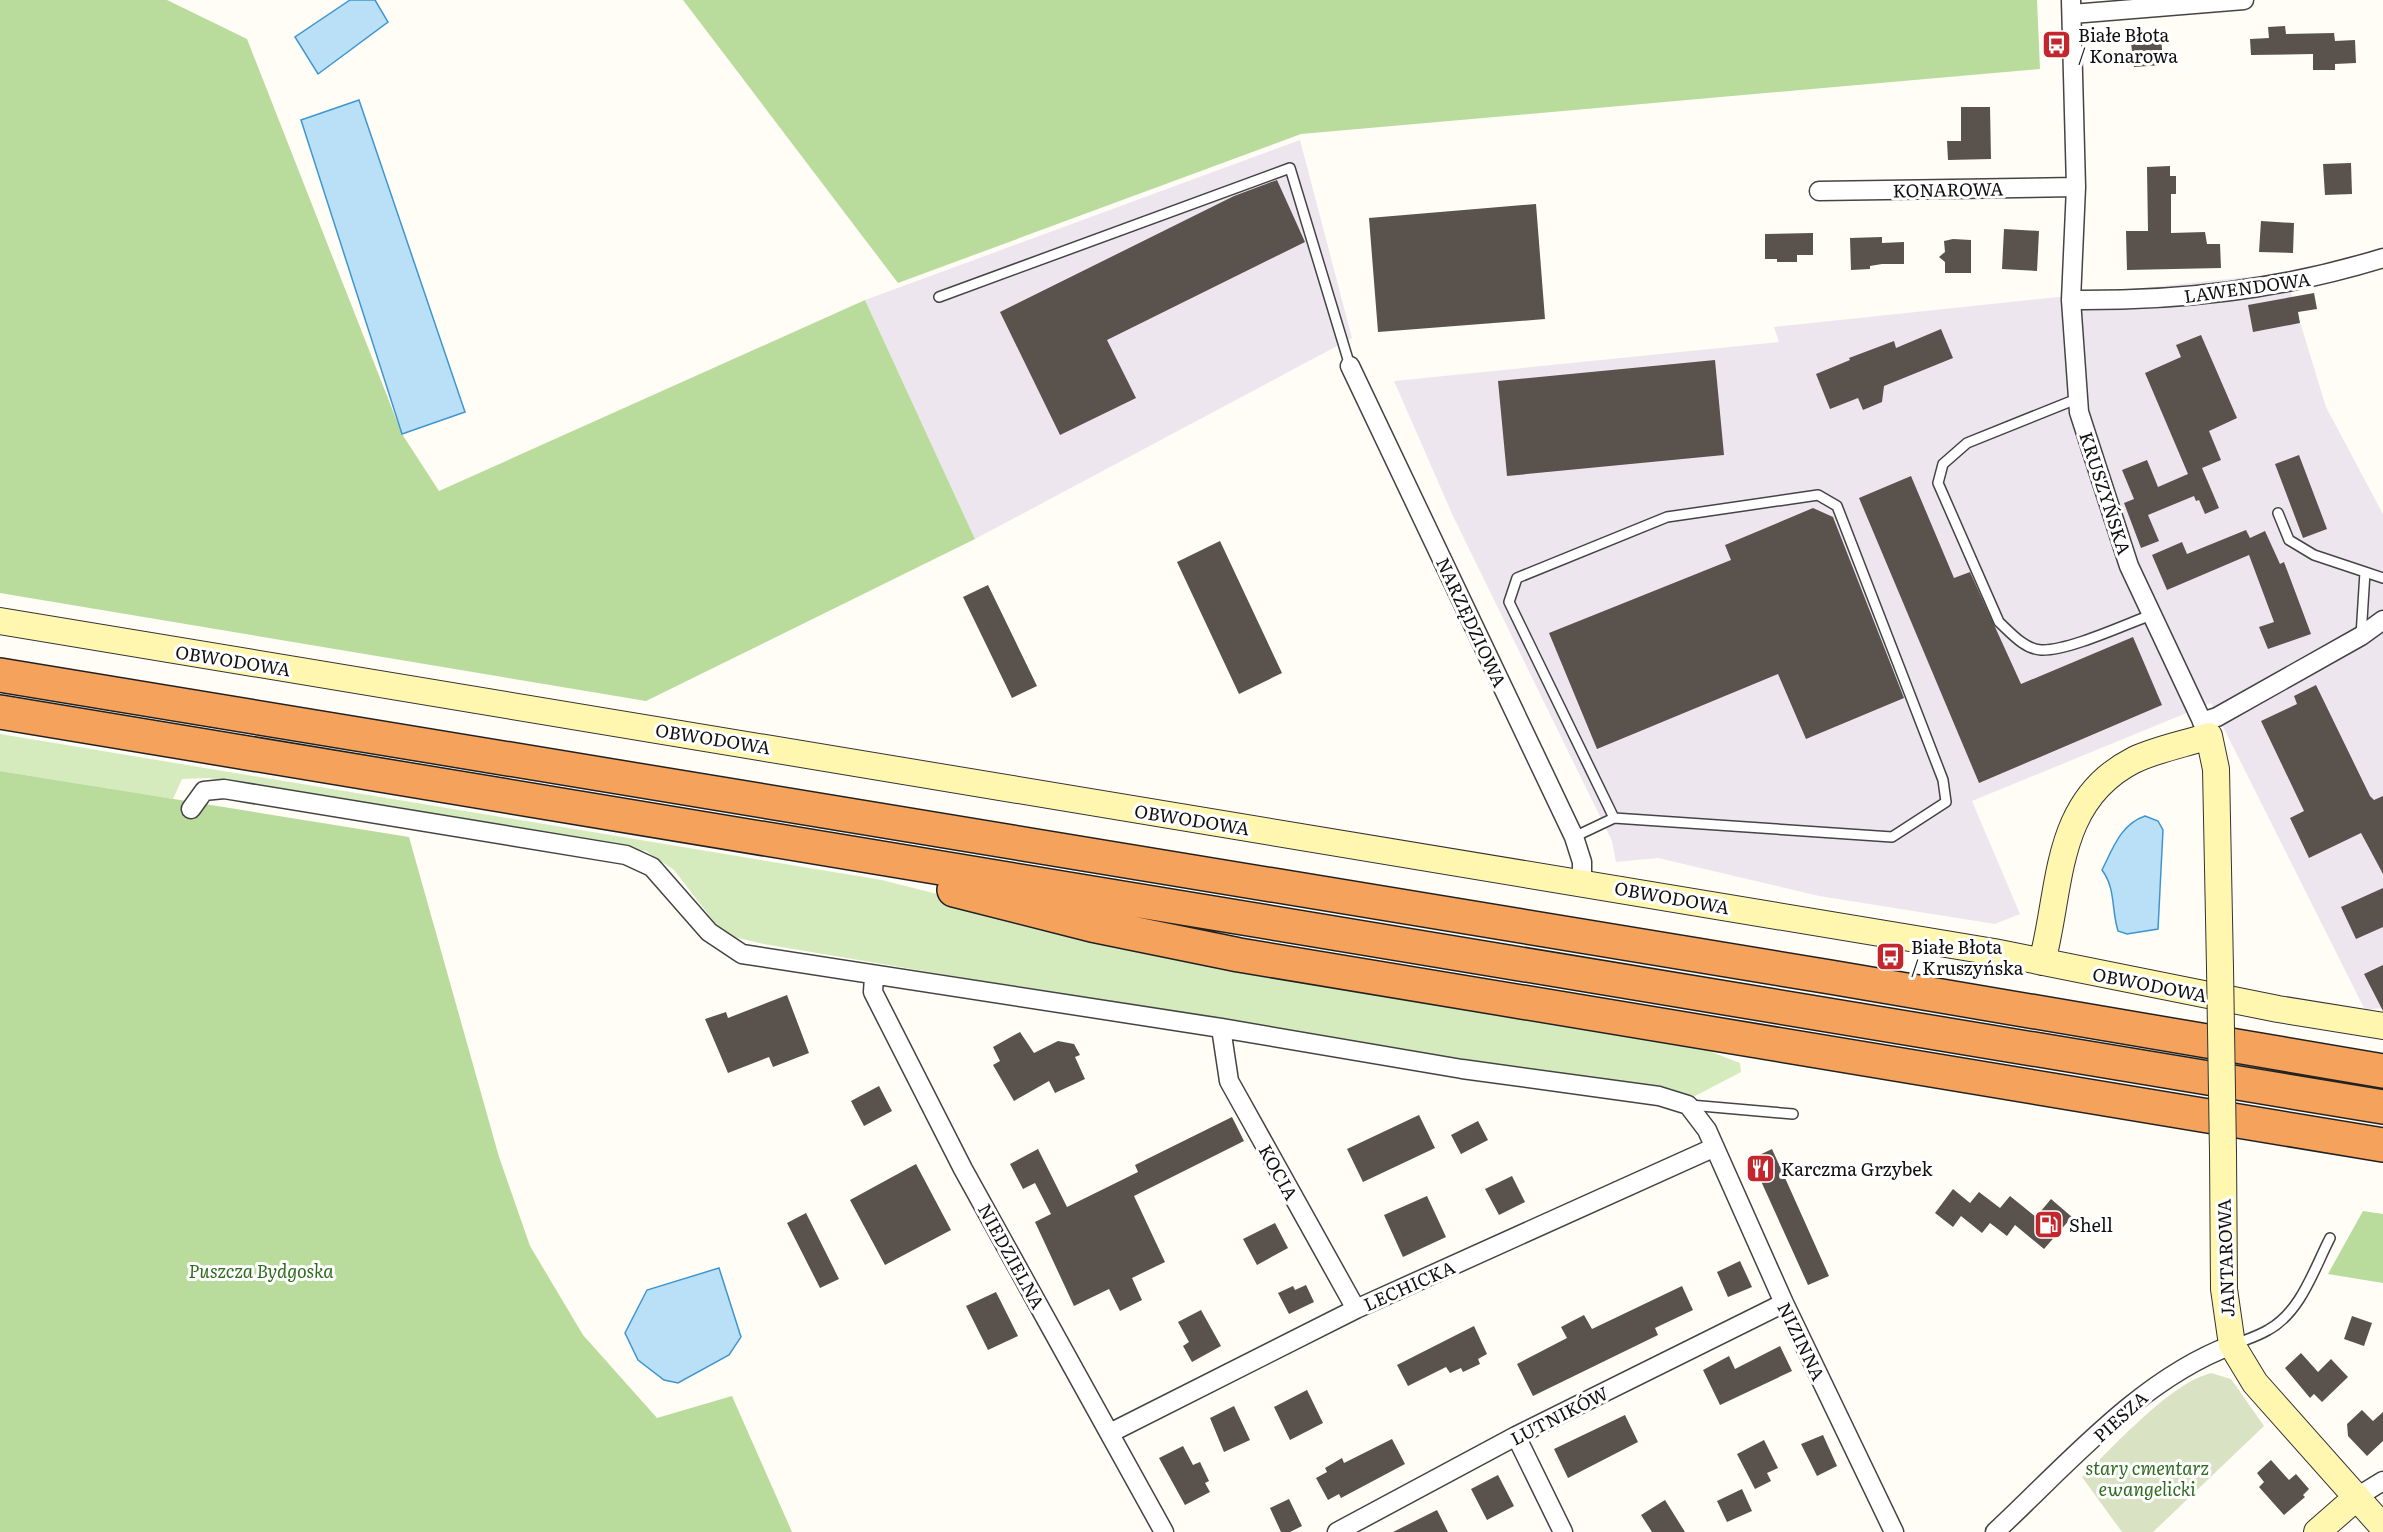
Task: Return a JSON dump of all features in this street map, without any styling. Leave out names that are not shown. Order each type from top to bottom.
[{"type":"highway","points":[[0,675],[1830,977],[2383,1071]]},
{"type":"highway","points":[[0,712],[843,854],[1747,1000],[2383,1107]]},
{"type":"highway","points":[[843,854],[963,893],[1092,925],[1199,947],[2383,1144]]},
{"type":"street","points":[[2072,7],[2244,0]]},
{"type":"street","name":"KRUSZYŃSKA","points":[[2072,7],[2076,188],[2072,300],[2079,412],[2129,566],[2205,729],[2216,769],[2220,968]]},
{"type":"street","name":"KONAROWA","points":[[1819,191],[2076,188]]},
{"type":"street","name":"LAWENDOWA","points":[[2072,300],[2209,296],[2320,277],[2383,258]]},
{"type":"street","name":"NARZĘDZIOWA","points":[[1350,366],[1574,837],[1582,862],[1582,882]]},
{"type":"street","points":[[2042,962],[2065,841],[2092,792],[2107,777],[2135,760],[2205,729],[2217,717],[2361,636],[2383,620]]},
{"type":"street","name":"OBWODOWA","points":[[0,621],[1582,882],[2042,962],[2278,1009],[2383,1026]]},
{"type":"street","points":[[191,808],[204,791],[224,789],[626,855],[652,867],[709,932],[742,954],[1221,1028],[1462,1070],[1659,1096],[1688,1105]]},
{"type":"street","name":"JANTAROWA","points":[[2220,968],[2224,1289],[2232,1345],[2255,1383],[2383,1527]]},
{"type":"street","name":"NIEDZIELNA","points":[[874,976],[873,992],[963,1169],[1164,1532]]},
{"type":"street","name":"KOCIA","points":[[1221,1028],[1229,1081],[1356,1309]]},
{"type":"street","name":"NIZINNA","points":[[1688,1105],[1707,1130],[1713,1148],[1784,1303],[1894,1532]]},
{"type":"street","name":"LECHICKA","points":[[1110,1433],[1356,1309],[1713,1148]]},
{"type":"street","name":"LUTNIKÓW","points":[[1337,1532],[1365,1526],[1516,1436],[1784,1303]]},
{"type":"street","name":"PIESZA","points":[[1995,1532],[2140,1397],[2182,1367],[2232,1345]]},
{"type":"street","points":[[1516,1436],[1563,1532]]},
{"type":"street","points":[[2317,1532],[2357,1497],[2383,1482]]},
{"type":"lane","points":[[939,297],[1290,168],[1350,366]]},
{"type":"lane","points":[[2079,398],[1967,443],[1943,464],[1938,483],[1999,622],[2017,639],[2040,650],[2082,642],[2151,615]]},
{"type":"lane","points":[[1574,837],[1614,818],[1892,837],[1946,802],[1943,780],[1837,506],[1818,495],[1667,517],[1517,578],[1509,602],[1614,818]]},
{"type":"lane","points":[[2278,513],[2289,540],[2314,555],[2383,578]]},
{"type":"lane","points":[[2361,636],[2365,572]]},
{"type":"lane","points":[[1688,1105],[1793,1114]]},
{"type":"lane","points":[[2232,1345],[2269,1330],[2285,1316],[2299,1300],[2330,1238]]},
{"type":"shaded area","points":[[1300,140],[1352,338],[975,539],[865,300]]},
{"type":"shaded area","points":[[2285,273],[2326,407],[2383,514],[2383,1008],[2365,1010],[2211,703],[1972,801],[2020,914],[1995,924],[1819,896],[1658,858],[1616,862],[1612,841],[1453,516],[1394,381],[1779,342],[1774,327]]},
{"type":"green space","points":[[0,0],[167,0],[247,39],[402,434],[439,491],[865,300],[975,539],[646,701],[0,593]]},
{"type":"green space","points":[[683,0],[2037,0],[2040,69],[1301,134],[898,283]]},
{"type":"green space","points":[[0,734],[882,880],[1249,974],[1704,1049],[1740,1063],[1741,1072],[1695,1096],[1147,1009],[764,944],[734,937],[715,923],[674,870],[646,851],[209,778],[182,779],[173,799],[0,771]]},
{"type":"green space","name":"Puszcza Bydgoska","points":[[0,771],[409,837],[499,1157],[530,1246],[583,1335],[657,1418],[732,1396],[792,1532],[0,1532]]},
{"type":"green space","points":[[2363,1211],[2383,1214],[2383,1283],[2328,1274]]},
{"type":"green space","name":"stary cmentarz ewangelicki","points":[[2211,1373],[2231,1379],[2264,1426],[2153,1532],[2122,1532],[2082,1477],[2160,1403],[2195,1379]]},
{"type":"water","points":[[350,0],[375,0],[388,22],[318,74],[295,37]]},
{"type":"water","points":[[359,100],[465,412],[402,434],[301,120]]},
{"type":"water","points":[[2145,816],[2158,821],[2163,830],[2158,929],[2127,934],[2118,931],[2109,884],[2102,870],[2114,845],[2124,831]]},
{"type":"water","points":[[719,1268],[741,1337],[729,1355],[678,1383],[664,1380],[638,1360],[625,1333],[647,1290]]},
{"type":"building","points":[[2285,26],[2286,34],[2334,33],[2335,41],[2355,40],[2356,63],[2335,64],[2335,70],[2313,70],[2313,54],[2251,55],[2250,39],[2269,38],[2268,27]]},
{"type":"building","points":[[2161,34],[2163,65],[2134,67],[2130,35]]},
{"type":"building","points":[[1961,107],[1990,107],[1991,159],[1948,160],[1947,141],[1961,141]]},
{"type":"building","points":[[2351,163],[2352,194],[2325,195],[2323,164]]},
{"type":"building","points":[[2170,166],[2170,176],[2176,176],[2176,194],[2171,194],[2171,233],[2205,232],[2207,244],[2220,244],[2221,268],[2127,270],[2126,231],[2148,231],[2147,167]]},
{"type":"building","points":[[1277,180],[1305,242],[1107,340],[1136,398],[1060,435],[1000,312],[1234,196]]},
{"type":"building","points":[[1536,204],[1545,319],[1378,332],[1369,218]]},
{"type":"building","points":[[2261,221],[2294,223],[2293,253],[2259,252]]},
{"type":"building","points":[[2004,229],[2039,231],[2037,271],[2002,269]]},
{"type":"building","points":[[1813,233],[1813,255],[1797,255],[1797,262],[1777,262],[1777,259],[1765,259],[1765,234]]},
{"type":"building","points":[[1882,237],[1882,243],[1904,242],[1904,264],[1882,264],[1870,266],[1870,269],[1851,270],[1850,238]]},
{"type":"building","points":[[1971,240],[1971,273],[1945,273],[1945,262],[1939,257],[1945,252],[1944,241]]},
{"type":"building","points":[[2314,293],[2317,309],[2298,312],[2300,323],[2253,332],[2248,305]]},
{"type":"building","points":[[1941,329],[1953,358],[1884,386],[1882,402],[1863,410],[1858,398],[1830,409],[1816,374],[1850,360],[1849,358],[1894,341],[1896,348]]},
{"type":"building","points":[[2201,335],[2237,418],[2209,431],[2221,460],[2202,468],[2219,508],[2205,514],[2199,500],[2196,501],[2194,496],[2148,515],[2159,541],[2141,548],[2124,503],[2134,499],[2122,470],[2147,460],[2158,487],[2188,474],[2145,373],[2181,357],[2176,345]]},
{"type":"building","points":[[1715,360],[1724,455],[1507,476],[1498,381]]},
{"type":"building","points":[[2299,455],[2327,529],[2303,538],[2275,464]]},
{"type":"building","points":[[1911,476],[1954,578],[1970,572],[2021,684],[2133,637],[2162,705],[1979,783],[1859,498]]},
{"type":"building","points":[[1813,508],[1833,517],[1904,698],[1806,739],[1778,674],[1597,749],[1549,633],[1731,560],[1725,545]]},
{"type":"building","points":[[2246,530],[2250,538],[2265,531],[2280,564],[2284,562],[2311,634],[2268,649],[2259,627],[2274,622],[2249,555],[2167,590],[2152,555],[2182,542],[2187,554]]},
{"type":"building","points":[[1220,541],[1282,673],[1239,694],[1177,562]]},
{"type":"building","points":[[988,585],[1037,686],[1012,698],[963,597]]},
{"type":"building","points":[[2316,685],[2370,796],[2374,800],[2383,796],[2383,874],[2361,833],[2309,858],[2290,818],[2304,811],[2261,721],[2297,704],[2294,696]]},
{"type":"building","points":[[2383,888],[2383,927],[2356,939],[2341,907]]},
{"type":"building","points":[[2383,965],[2383,1011],[2364,974]]},
{"type":"building","points":[[787,995],[809,1053],[773,1067],[769,1057],[728,1073],[705,1019],[726,1012],[728,1018]]},
{"type":"building","points":[[1020,1032],[1034,1053],[1058,1041],[1074,1044],[1080,1055],[1075,1057],[1085,1079],[1055,1093],[1049,1081],[1014,1101],[993,1065],[1000,1061],[993,1047]]},
{"type":"building","points":[[879,1086],[892,1111],[864,1126],[851,1101]]},
{"type":"building","points":[[1419,1115],[1435,1148],[1363,1182],[1347,1149]]},
{"type":"building","points":[[1232,1117],[1244,1141],[1134,1196],[1165,1262],[1132,1278],[1142,1300],[1120,1311],[1109,1289],[1074,1306],[1035,1222],[1051,1214],[1035,1183],[1023,1189],[1010,1164],[1038,1149],[1067,1207],[1138,1172],[1135,1165]]},
{"type":"building","points":[[1478,1121],[1488,1140],[1461,1154],[1451,1135]]},
{"type":"building","points":[[1772,1149],[1829,1276],[1808,1285],[1751,1159]]},
{"type":"building","points":[[916,1164],[951,1230],[885,1265],[850,1200]]},
{"type":"building","points":[[1512,1176],[1525,1202],[1499,1215],[1485,1189]]},
{"type":"building","points":[[1953,1189],[1970,1203],[1979,1192],[2000,1208],[2010,1196],[2036,1217],[2051,1199],[2072,1217],[2044,1249],[2015,1225],[2007,1236],[1990,1223],[1982,1233],[1961,1216],[1953,1227],[1935,1213]]},
{"type":"building","points":[[1427,1196],[1446,1237],[1403,1257],[1384,1215]]},
{"type":"building","points":[[806,1213],[839,1279],[820,1288],[787,1223]]},
{"type":"building","points":[[1275,1223],[1288,1248],[1257,1265],[1243,1239]]},
{"type":"building","points":[[1740,1261],[1752,1287],[1728,1297],[1717,1272]]},
{"type":"building","points":[[1306,1285],[1314,1302],[1289,1314],[1278,1293],[1293,1286],[1295,1290]]},
{"type":"building","points":[[1682,1286],[1693,1310],[1655,1328],[1658,1335],[1533,1396],[1517,1364],[1567,1338],[1561,1327],[1584,1315],[1592,1329]]},
{"type":"building","points":[[996,1292],[1018,1336],[988,1350],[966,1306]]},
{"type":"building","points":[[1201,1310],[1221,1346],[1192,1362],[1183,1346],[1189,1342],[1178,1322]]},
{"type":"building","points":[[2352,1316],[2372,1323],[2364,1346],[2344,1339]]},
{"type":"building","points":[[1474,1326],[1487,1354],[1478,1359],[1480,1364],[1463,1372],[1461,1368],[1450,1373],[1446,1367],[1408,1386],[1397,1365]]},
{"type":"building","points":[[1780,1346],[1792,1371],[1720,1405],[1703,1370],[1729,1356],[1735,1369]]},
{"type":"building","points":[[2301,1353],[2318,1372],[2331,1359],[2348,1377],[2322,1402],[2314,1394],[2310,1398],[2285,1368]]},
{"type":"building","points":[[1307,1390],[1323,1423],[1290,1440],[1274,1407]]},
{"type":"building","points":[[1234,1406],[1250,1440],[1224,1452],[1210,1418]]},
{"type":"building","points":[[2362,1410],[2373,1421],[2383,1412],[2383,1441],[2367,1456],[2348,1436],[2347,1424]]},
{"type":"building","points":[[1625,1415],[1638,1442],[1568,1478],[1554,1449]]},
{"type":"building","points":[[1823,1435],[1837,1466],[1817,1476],[1801,1444]]},
{"type":"building","points":[[1392,1439],[1405,1464],[1341,1498],[1339,1494],[1328,1500],[1316,1478],[1327,1472],[1325,1468],[1342,1458],[1344,1463]]},
{"type":"building","points":[[1764,1440],[1778,1468],[1767,1473],[1771,1481],[1755,1489],[1737,1454]]},
{"type":"building","points":[[1183,1446],[1193,1465],[1200,1462],[1209,1481],[1205,1483],[1210,1492],[1185,1505],[1159,1458]]},
{"type":"building","points":[[2271,1460],[2289,1480],[2296,1474],[2309,1489],[2303,1495],[2305,1497],[2284,1515],[2259,1487],[2264,1482],[2257,1473]]},
{"type":"building","points":[[1498,1475],[1514,1506],[1487,1520],[1471,1489]]},
{"type":"building","points":[[1742,1489],[1752,1511],[1727,1522],[1717,1501]]},
{"type":"building","points":[[1289,1499],[1302,1526],[1290,1532],[1281,1532],[1270,1508]]},
{"type":"building","points":[[1665,1500],[1685,1532],[1652,1532],[1641,1515]]},
{"type":"building","points":[[1437,1510],[1448,1532],[1393,1532]]},
{"type":"place","name":"Białe Błota / Konarowa","points":[[2057,44]]},
{"type":"place","name":"Białe Błota / Kruszyńska","points":[[1890,956]]},
{"type":"place","name":"Karczma Grzybek","points":[[1760,1168]]},
{"type":"place","name":"Shell","points":[[2048,1224]]}]
